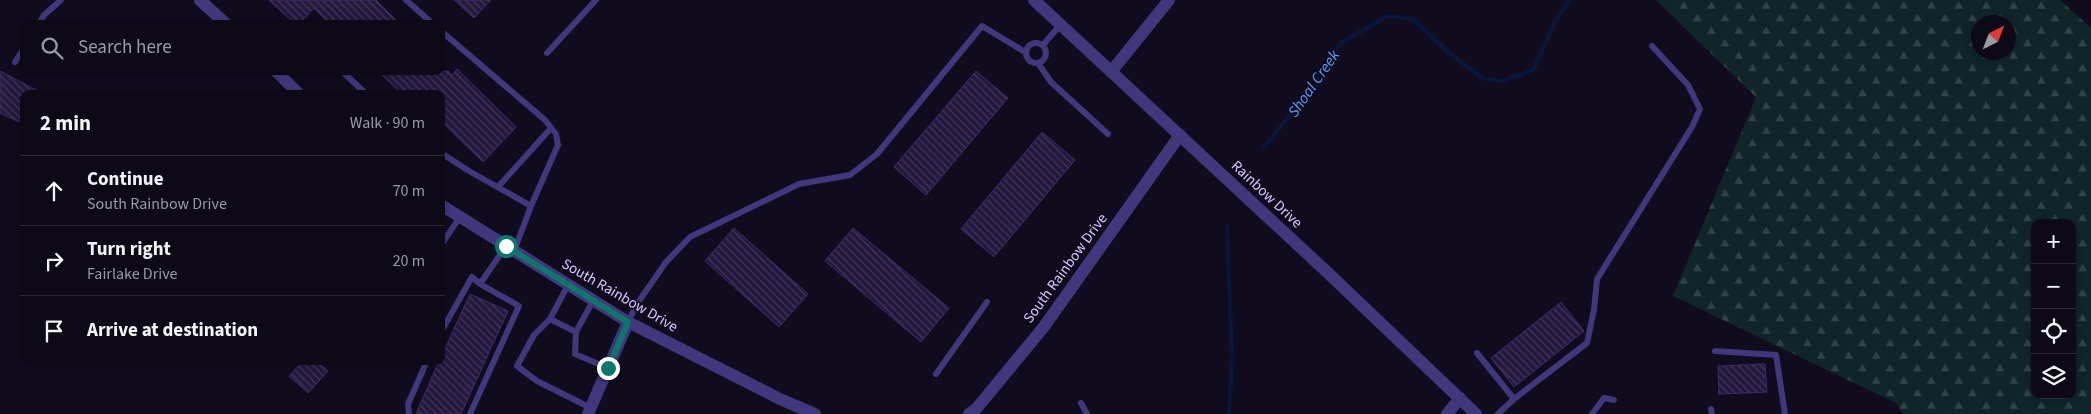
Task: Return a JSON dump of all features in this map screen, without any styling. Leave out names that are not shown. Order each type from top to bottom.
[{"type":"street","points":[[200,0],[222,20]]},
{"type":"street","name":"Rainbow Drive","points":[[1034,0],[1476,414]]},
{"type":"street","points":[[1111,72],[1169,0]]},
{"type":"street","points":[[280,75],[295,90]]},
{"type":"street","name":"South Rainbow Drive","points":[[969,414],[976,409],[1043,328],[1180,135]]},
{"type":"street","name":"South Rainbow Drive","points":[[445,208],[628,322],[802,411],[815,414]]},
{"type":"street","points":[[589,411],[628,322]]},
{"type":"street","points":[[1447,414],[1460,398]]},
{"type":"lane","points":[[41,20],[44,15],[61,0]]},
{"type":"lane","points":[[406,0],[428,20]]},
{"type":"lane","points":[[547,53],[596,0]]},
{"type":"lane","points":[[1043,45],[1060,25]]},
{"type":"lane","points":[[628,322],[637,304],[666,262],[690,237],[799,184],[850,175],[877,154],[982,26],[1025,52],[1029,61],[1038,63],[1050,82],[1108,134]]},
{"type":"lane","points":[[445,34],[545,120],[556,134],[558,145],[510,248],[480,284]]},
{"type":"lane","points":[[1025,52],[1026,48],[1034,42],[1043,45]]},
{"type":"lane","points":[[1038,63],[1042,61],[1046,53],[1043,45]]},
{"type":"lane","points":[[1498,414],[1514,399],[1587,343],[1594,310],[1597,279],[1692,127],[1700,109],[1688,85],[1652,46]]},
{"type":"lane","points":[[15,62],[20,54]]},
{"type":"lane","points":[[346,75],[362,90]]},
{"type":"lane","points":[[498,187],[551,128]]},
{"type":"lane","points":[[445,155],[531,206]]},
{"type":"lane","points":[[445,239],[460,217]]},
{"type":"lane","points":[[445,325],[472,277],[480,284],[519,306],[470,414]]},
{"type":"lane","points":[[568,285],[550,319],[534,335],[517,366],[537,381],[589,411]]},
{"type":"lane","points":[[594,300],[576,332],[575,354],[608,368]]},
{"type":"lane","points":[[936,374],[987,302]]},
{"type":"lane","points":[[550,319],[576,332]]},
{"type":"lane","points":[[1715,351],[1776,354],[1784,414]]},
{"type":"lane","points":[[1477,353],[1514,399]]},
{"type":"lane","points":[[409,414],[408,404],[425,365]]},
{"type":"lane","points":[[1592,414],[1604,398],[1614,400]]},
{"type":"lane","points":[[1081,403],[1087,414]]},
{"type":"green space","points":[[1656,0],[2060,0],[2091,28],[2091,414],[1903,414],[1896,403],[1673,296],[1756,97]]},
{"type":"building","points":[[269,0],[376,0],[396,20],[326,20],[314,8],[303,20],[291,20]]},
{"type":"building","points":[[454,0],[491,0],[474,18]]},
{"type":"building","points":[[457,69],[516,127],[483,162],[445,125],[445,90],[398,90],[382,75],[445,75],[445,71],[448,71],[452,75]]},
{"type":"building","points":[[0,71],[36,90],[20,90],[19,122],[0,113]]},
{"type":"building","points":[[976,71],[1008,98],[926,195],[894,167]]},
{"type":"building","points":[[1042,132],[1075,160],[994,257],[961,229]]},
{"type":"building","points":[[734,228],[808,294],[779,327],[705,261]]},
{"type":"building","points":[[853,228],[949,308],[921,342],[825,261]]},
{"type":"building","points":[[470,294],[508,311],[461,414],[416,414],[437,365],[445,365],[445,348]]},
{"type":"building","points":[[1561,302],[1584,331],[1514,387],[1491,358]]},
{"type":"building","points":[[1765,364],[1767,392],[1719,394],[1718,366]]},
{"type":"building","points":[[299,365],[321,365],[328,371],[308,393],[289,376]]},
{"type":"waterway","name":"Shoal Creek","points":[[1264,147],[1316,84],[1341,43],[1388,16],[1413,19],[1448,52],[1482,78],[1502,81],[1533,70],[1555,22],[1569,0]]},
{"type":"waterway","name":"Shoal Creek","points":[[1227,226],[1232,359],[1229,414]]},
{"type":"route","points":[[506,246],[628,322],[608,368]]}]
